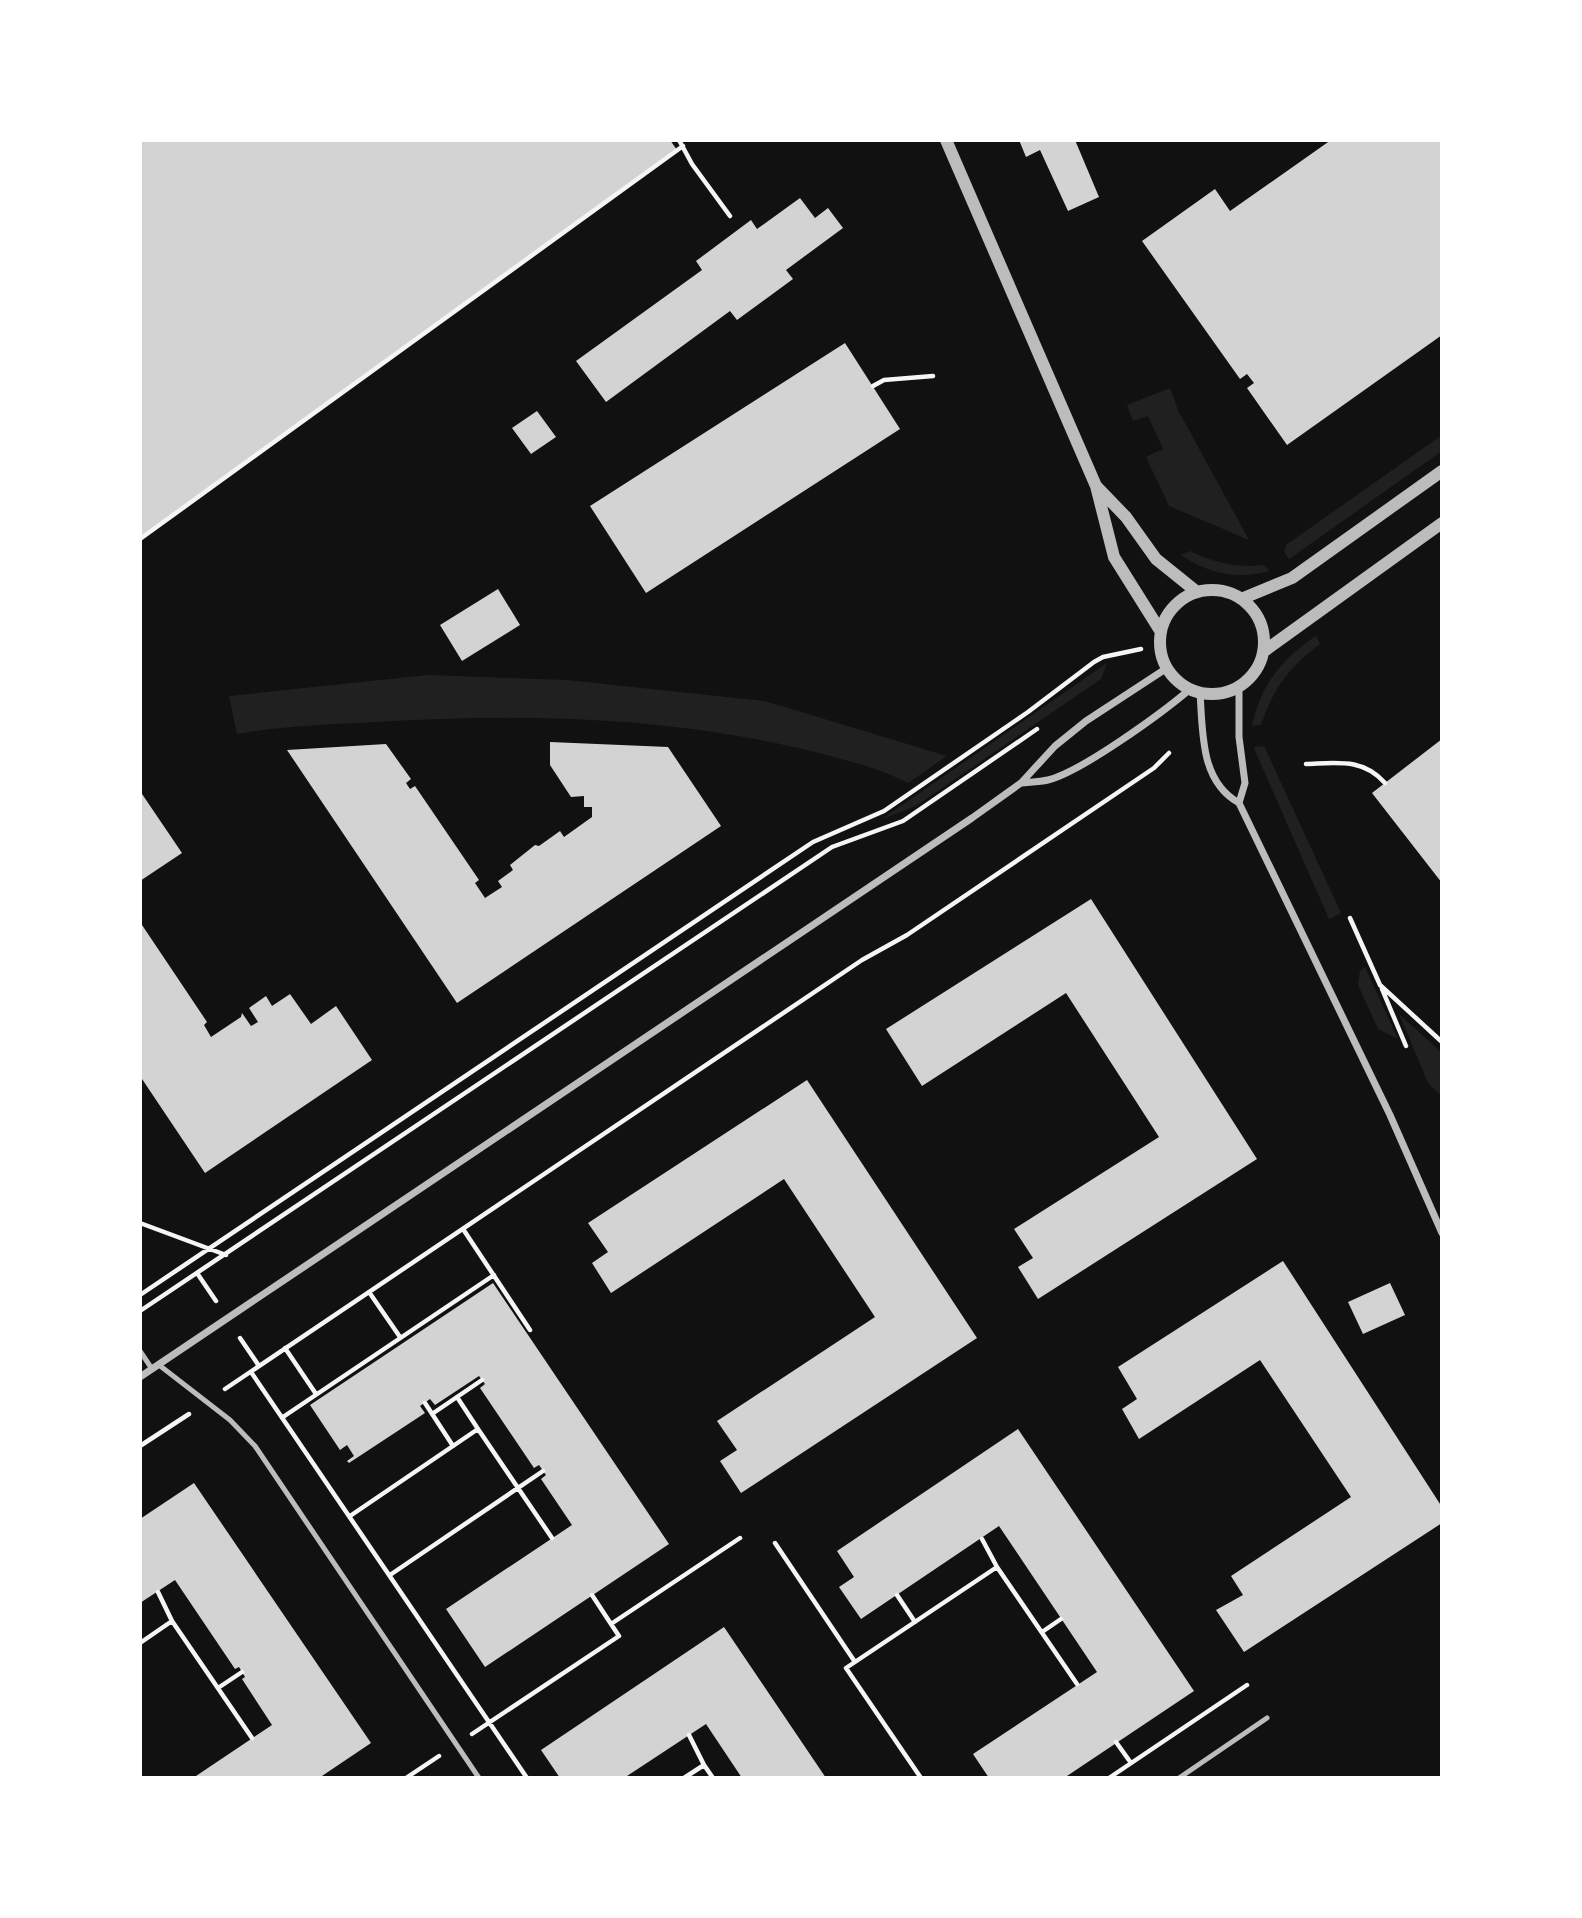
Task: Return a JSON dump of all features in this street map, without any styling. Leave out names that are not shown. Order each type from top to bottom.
[{"type":"street","points":[[946,140],[1096,485],[1114,557],[1161,632]]},
{"type":"street","points":[[1241,599],[1292,578],[1442,471]]},
{"type":"street","points":[[1096,485],[1126,517],[1156,559],[1197,592]]},
{"type":"street","points":[[1263,652],[1442,523]]},
{"type":"street","points":[[1021,783],[1048,780],[1073,769],[1194,691],[1227,692],[1239,687],[1258,666],[1263,652],[1260,622],[1241,599],[1212,590],[1197,592],[1172,608],[1161,632],[1160,646],[1167,668],[1194,691],[1206,757],[1214,781],[1224,795],[1239,803],[1390,1115],[1442,1233]]},
{"type":"street","points":[[140,1377],[1021,783],[1065,737],[1167,668]]},
{"type":"street","points":[[1239,687],[1239,737],[1245,783],[1239,803]]},
{"type":"lane","points":[[140,1351],[156,1367],[207,1402],[255,1446],[479,1778]]},
{"type":"lane","points":[[1179,1778],[1267,1718]]},
{"type":"path","points":[[679,140],[692,164],[730,216]]},
{"type":"path","points":[[140,539],[683,146]]},
{"type":"path","points":[[873,386],[884,380],[933,376]]},
{"type":"path","points":[[140,1295],[813,842],[884,811],[1028,712],[1094,662],[1103,657],[1160,646]]},
{"type":"path","points":[[140,1311],[832,847],[903,821],[1046,722]]},
{"type":"path","points":[[140,1446],[862,960],[907,935],[1154,768],[1169,753]]},
{"type":"path","points":[[1306,764],[1360,763],[1375,771],[1385,783]]},
{"type":"path","points":[[1350,918],[1406,1046]]},
{"type":"path","points":[[1380,985],[1442,1042]]},
{"type":"path","points":[[140,1223],[226,1255]]},
{"type":"path","points":[[463,1229],[530,1330]]},
{"type":"path","points":[[197,1273],[218,1304]]},
{"type":"path","points":[[282,1417],[494,1275]]},
{"type":"path","points":[[369,1292],[400,1337]]},
{"type":"path","points":[[239,1336],[258,1366]]},
{"type":"path","points":[[285,1348],[316,1394]]},
{"type":"path","points":[[251,1372],[527,1778]]},
{"type":"path","points":[[432,1413],[482,1380]]},
{"type":"path","points":[[457,1397],[552,1538]]},
{"type":"path","points":[[425,1402],[453,1446]]},
{"type":"path","points":[[350,1516],[478,1429]]},
{"type":"path","points":[[390,1575],[543,1471]]},
{"type":"path","points":[[611,1624],[740,1538]]},
{"type":"path","points":[[982,1539],[1077,1684]]},
{"type":"path","points":[[775,1543],[855,1662]]},
{"type":"path","points":[[920,1778],[846,1668],[998,1567]]},
{"type":"path","points":[[158,1592],[172,1621],[252,1738]]},
{"type":"path","points":[[406,1778],[619,1636],[592,1595]]},
{"type":"path","points":[[897,1595],[915,1622]]},
{"type":"path","points":[[1042,1632],[1061,1619]]},
{"type":"path","points":[[140,1643],[172,1621]]},
{"type":"path","points":[[218,1688],[242,1672]]},
{"type":"path","points":[[1109,1778],[1247,1685]]},
{"type":"path","points":[[689,1735],[713,1778]]},
{"type":"path","points":[[1116,1742],[1131,1763]]},
{"type":"path","points":[[684,1778],[704,1765]]},
{"type":"shaded area","points":[[1170,388],[1178,410],[1249,540],[1169,506],[1146,457],[1163,449],[1148,416],[1133,421],[1127,405]]},
{"type":"shaded area","points":[[1442,435],[1442,451],[1289,559],[1284,552],[1286,545]]},
{"type":"shaded area","points":[[1190,551],[1226,564],[1263,565],[1270,571],[1247,575],[1224,574],[1202,567],[1181,555]]},
{"type":"shaded area","points":[[1316,636],[1320,644],[1299,661],[1283,680],[1261,725],[1252,726],[1261,698],[1274,674]]},
{"type":"shaded area","points":[[1107,663],[1101,679],[916,806],[882,819]]},
{"type":"shaded area","points":[[428,675],[567,680],[765,701],[947,756],[908,783],[871,768],[807,750],[701,730],[647,724],[538,718],[429,719],[323,725],[237,734],[229,696]]},
{"type":"shaded area","points":[[1264,746],[1341,913],[1329,919],[1254,747]]},
{"type":"shaded area","points":[[1365,967],[1398,1039],[1378,1029],[1358,985],[1360,971]]},
{"type":"shaded area","points":[[1399,1014],[1442,1053],[1442,1096],[1428,1083]]},
{"type":"building","points":[[140,140],[670,140],[677,150],[140,538]]},
{"type":"building","points":[[1019,140],[1075,140],[1099,197],[1068,211],[1040,150],[1026,157]]},
{"type":"building","points":[[1331,140],[1442,140],[1442,335],[1287,445],[1247,388],[1254,383],[1247,374],[1240,379],[1142,241],[1215,189],[1230,211]]},
{"type":"building","points":[[800,198],[815,218],[828,208],[843,228],[786,270],[793,279],[737,320],[730,311],[606,402],[576,361],[702,270],[696,261],[751,220],[757,229]]},
{"type":"building","points":[[845,343],[900,429],[646,593],[590,506]]},
{"type":"building","points":[[537,411],[556,437],[531,454],[512,428]]},
{"type":"building","points":[[498,589],[520,625],[462,661],[440,625]]},
{"type":"building","points":[[1442,739],[1442,883],[1372,793]]},
{"type":"building","points":[[550,742],[668,747],[721,826],[457,1003],[287,750],[386,744],[411,779],[406,783],[410,789],[415,786],[479,880],[475,883],[485,898],[502,887],[498,881],[513,870],[510,865],[535,845],[539,846],[560,831],[564,837],[592,817],[592,807],[584,807],[584,796],[571,797],[550,765]]},
{"type":"building","points":[[140,791],[182,853],[140,881]]},
{"type":"building","points":[[1091,899],[1257,1159],[1038,1299],[1018,1267],[1033,1258],[1014,1229],[1159,1137],[1066,993],[922,1086],[886,1029]]},
{"type":"building","points":[[140,922],[207,1022],[204,1025],[211,1037],[241,1017],[242,1013],[251,1026],[258,1022],[249,1008],[266,996],[272,1006],[290,994],[311,1024],[336,1006],[372,1060],[205,1173],[140,1076]]},
{"type":"building","points":[[807,1080],[977,1338],[741,1493],[720,1461],[737,1450],[717,1421],[875,1317],[784,1179],[611,1293],[592,1263],[608,1252],[588,1223]]},
{"type":"building","points":[[1283,1261],[1442,1507],[1442,1523],[1244,1652],[1216,1610],[1243,1595],[1231,1576],[1351,1497],[1260,1360],[1139,1439],[1122,1409],[1137,1399],[1118,1367]]},
{"type":"building","points":[[493,1283],[669,1544],[485,1667],[446,1609],[572,1525],[541,1479],[546,1475],[539,1465],[534,1468],[480,1388],[485,1384],[479,1376],[435,1405],[430,1399],[420,1406],[425,1413],[349,1463],[347,1461],[354,1456],[347,1445],[340,1450],[310,1405]]},
{"type":"building","points":[[1390,1283],[1405,1315],[1363,1334],[1348,1302]]},
{"type":"building","points":[[1018,1429],[1194,1691],[1064,1778],[989,1778],[973,1754],[1097,1672],[999,1526],[861,1619],[839,1587],[854,1577],[837,1551]]},
{"type":"building","points":[[194,1483],[371,1743],[319,1778],[193,1778],[272,1725],[242,1679],[245,1677],[239,1667],[235,1669],[175,1580],[140,1603],[140,1519]]},
{"type":"building","points":[[724,1627],[826,1778],[742,1778],[706,1724],[624,1778],[560,1778],[541,1750]]}]
